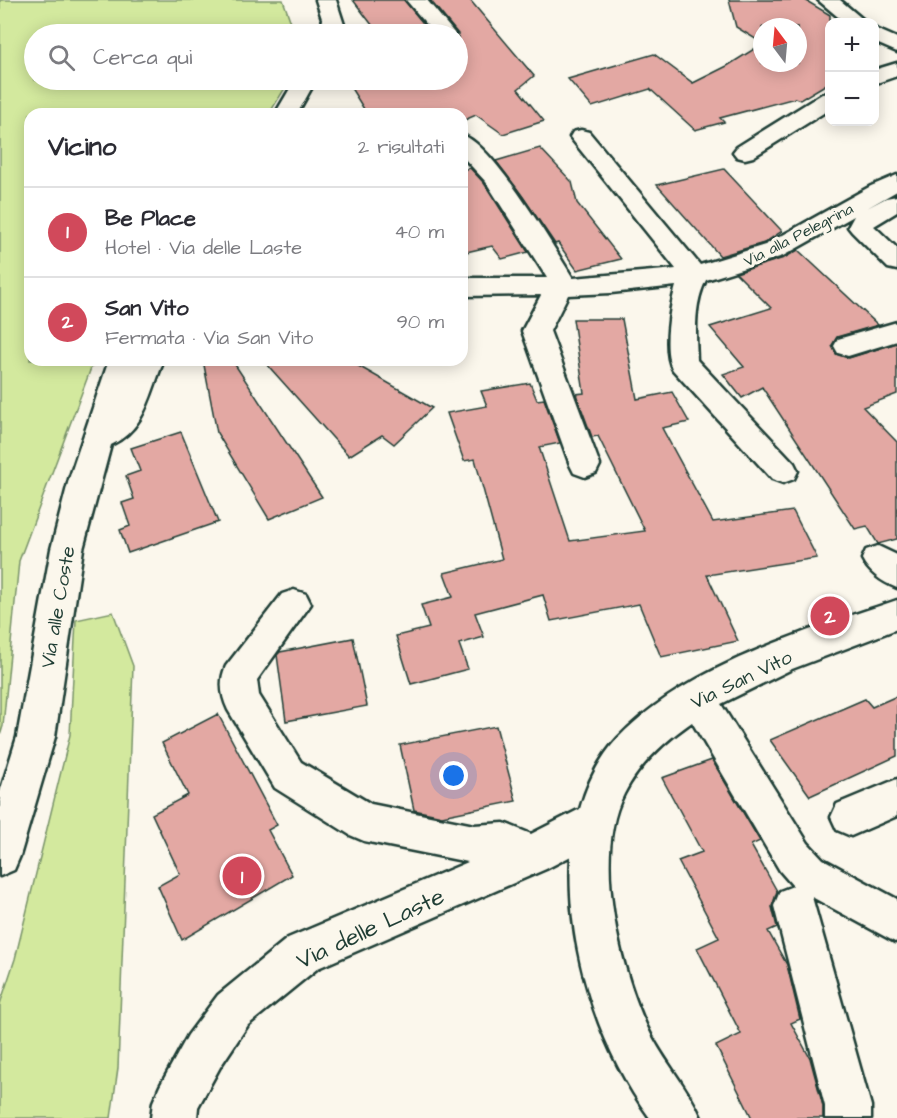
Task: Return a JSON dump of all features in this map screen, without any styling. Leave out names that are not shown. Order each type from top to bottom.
[{"type":"street","points":[[326,0],[334,24]]},
{"type":"street","points":[[416,0],[436,24]]},
{"type":"street","points":[[828,0],[851,18]]},
{"type":"street","points":[[879,37],[897,46]]},
{"type":"street","points":[[879,76],[897,69]]},
{"type":"street","points":[[289,108],[299,90]]},
{"type":"street","points":[[745,152],[825,102]]},
{"type":"street","points":[[581,137],[695,276],[689,285],[683,318],[683,363],[783,471]]},
{"type":"street","points":[[468,149],[495,178],[560,278],[559,286],[536,331],[585,465]]},
{"type":"street","name":"Via alla Pelegrina","points":[[468,287],[629,285],[695,276],[758,258],[897,182]]},
{"type":"street","points":[[897,202],[864,220],[861,227],[897,262]]},
{"type":"street","points":[[848,346],[897,332]]},
{"type":"street","name":"Via alle Coste","points":[[0,856],[36,737],[66,549],[121,366]]},
{"type":"street","points":[[98,438],[116,429],[132,408],[147,366]]},
{"type":"street","points":[[294,604],[239,677],[241,699],[288,775],[364,822],[474,844],[504,842],[532,855]]},
{"type":"street","name":"Via San Vito","points":[[678,1118],[637,1056],[619,1017],[601,964],[593,919],[590,869],[594,822],[610,782],[632,750],[659,725],[697,698],[790,654],[897,614]]},
{"type":"street","points":[[697,698],[794,857],[809,873],[895,921]]},
{"type":"street","points":[[851,817],[897,796]]},
{"type":"street","name":"Via delle Laste","points":[[174,1118],[176,1102],[204,1051],[233,1010],[303,953],[532,855],[594,822]]},
{"type":"street","points":[[795,906],[848,1106],[849,1118]]},
{"type":"green space","points":[[0,0],[283,0],[291,24],[24,24],[24,90],[284,90],[273,108],[24,108],[24,366],[92,366],[19,561],[3,726],[0,736]]},
{"type":"green space","points":[[113,612],[133,666],[118,1068],[111,1118],[0,1118],[0,1004],[15,959],[70,735],[76,620]]},
{"type":"building","points":[[353,0],[404,0],[424,24],[371,24]]},
{"type":"building","points":[[430,0],[470,0],[534,76],[518,89],[544,121],[503,134],[476,115],[468,118],[468,108],[363,108],[352,90],[468,90],[468,24],[450,24]]},
{"type":"building","points":[[729,0],[805,0],[830,15],[830,18],[825,18],[825,85],[800,100],[795,98],[720,118],[724,122],[695,130],[650,89],[592,107],[568,79],[654,54],[693,83],[753,50],[753,72],[807,72],[807,18],[753,18],[753,37],[736,27]]},
{"type":"building","points":[[540,148],[572,182],[577,203],[621,259],[577,270],[558,243],[555,244],[496,161]]},
{"type":"building","points":[[468,168],[484,183],[528,252],[502,259],[492,246],[468,252]]},
{"type":"building","points":[[724,169],[782,231],[764,243],[720,256],[657,185]]},
{"type":"building","points":[[798,250],[878,325],[837,337],[832,345],[836,354],[849,358],[897,343],[897,394],[863,407],[897,442],[897,539],[878,544],[867,526],[855,529],[762,387],[742,398],[723,374],[744,367],[710,327],[771,308],[736,273],[784,258]]},
{"type":"building","points":[[573,319],[622,319],[637,399],[672,392],[689,422],[662,428],[713,522],[793,511],[817,558],[707,575],[738,641],[661,657],[639,604],[551,621],[543,595],[475,613],[484,637],[459,644],[468,669],[411,684],[396,636],[429,628],[421,605],[453,597],[444,573],[502,559],[475,459],[464,461],[447,413],[487,406],[481,391],[530,383],[537,400],[544,399],[560,443],[539,447],[570,541],[645,531],[598,436],[592,437],[576,394],[584,393]]},
{"type":"building","points":[[204,366],[236,366],[322,497],[269,519],[217,433]]},
{"type":"building","points":[[268,366],[358,366],[432,408],[394,444],[382,435],[349,456]]},
{"type":"building","points":[[181,432],[218,522],[128,553],[120,530],[130,526],[122,503],[134,499],[126,476],[140,471],[131,448]]},
{"type":"building","points":[[353,638],[367,706],[286,721],[277,655],[280,652]]},
{"type":"building","points":[[897,696],[897,756],[810,796],[770,740],[865,699],[872,707]]},
{"type":"building","points":[[218,714],[277,825],[268,830],[292,875],[182,940],[158,886],[180,874],[152,814],[188,795],[162,743]]},
{"type":"building","points":[[496,726],[516,801],[442,816],[414,810],[400,745]]},
{"type":"building","points":[[712,760],[760,841],[751,845],[777,891],[772,907],[777,927],[768,931],[787,965],[800,1019],[791,1023],[810,1058],[823,1106],[823,1118],[752,1118],[716,1046],[741,1034],[697,948],[719,938],[678,861],[702,852],[662,778]]},
{"type":"place","name":"San Vito","points":[[830,616]]},
{"type":"place","name":"Be Place","points":[[242,876]]}]
